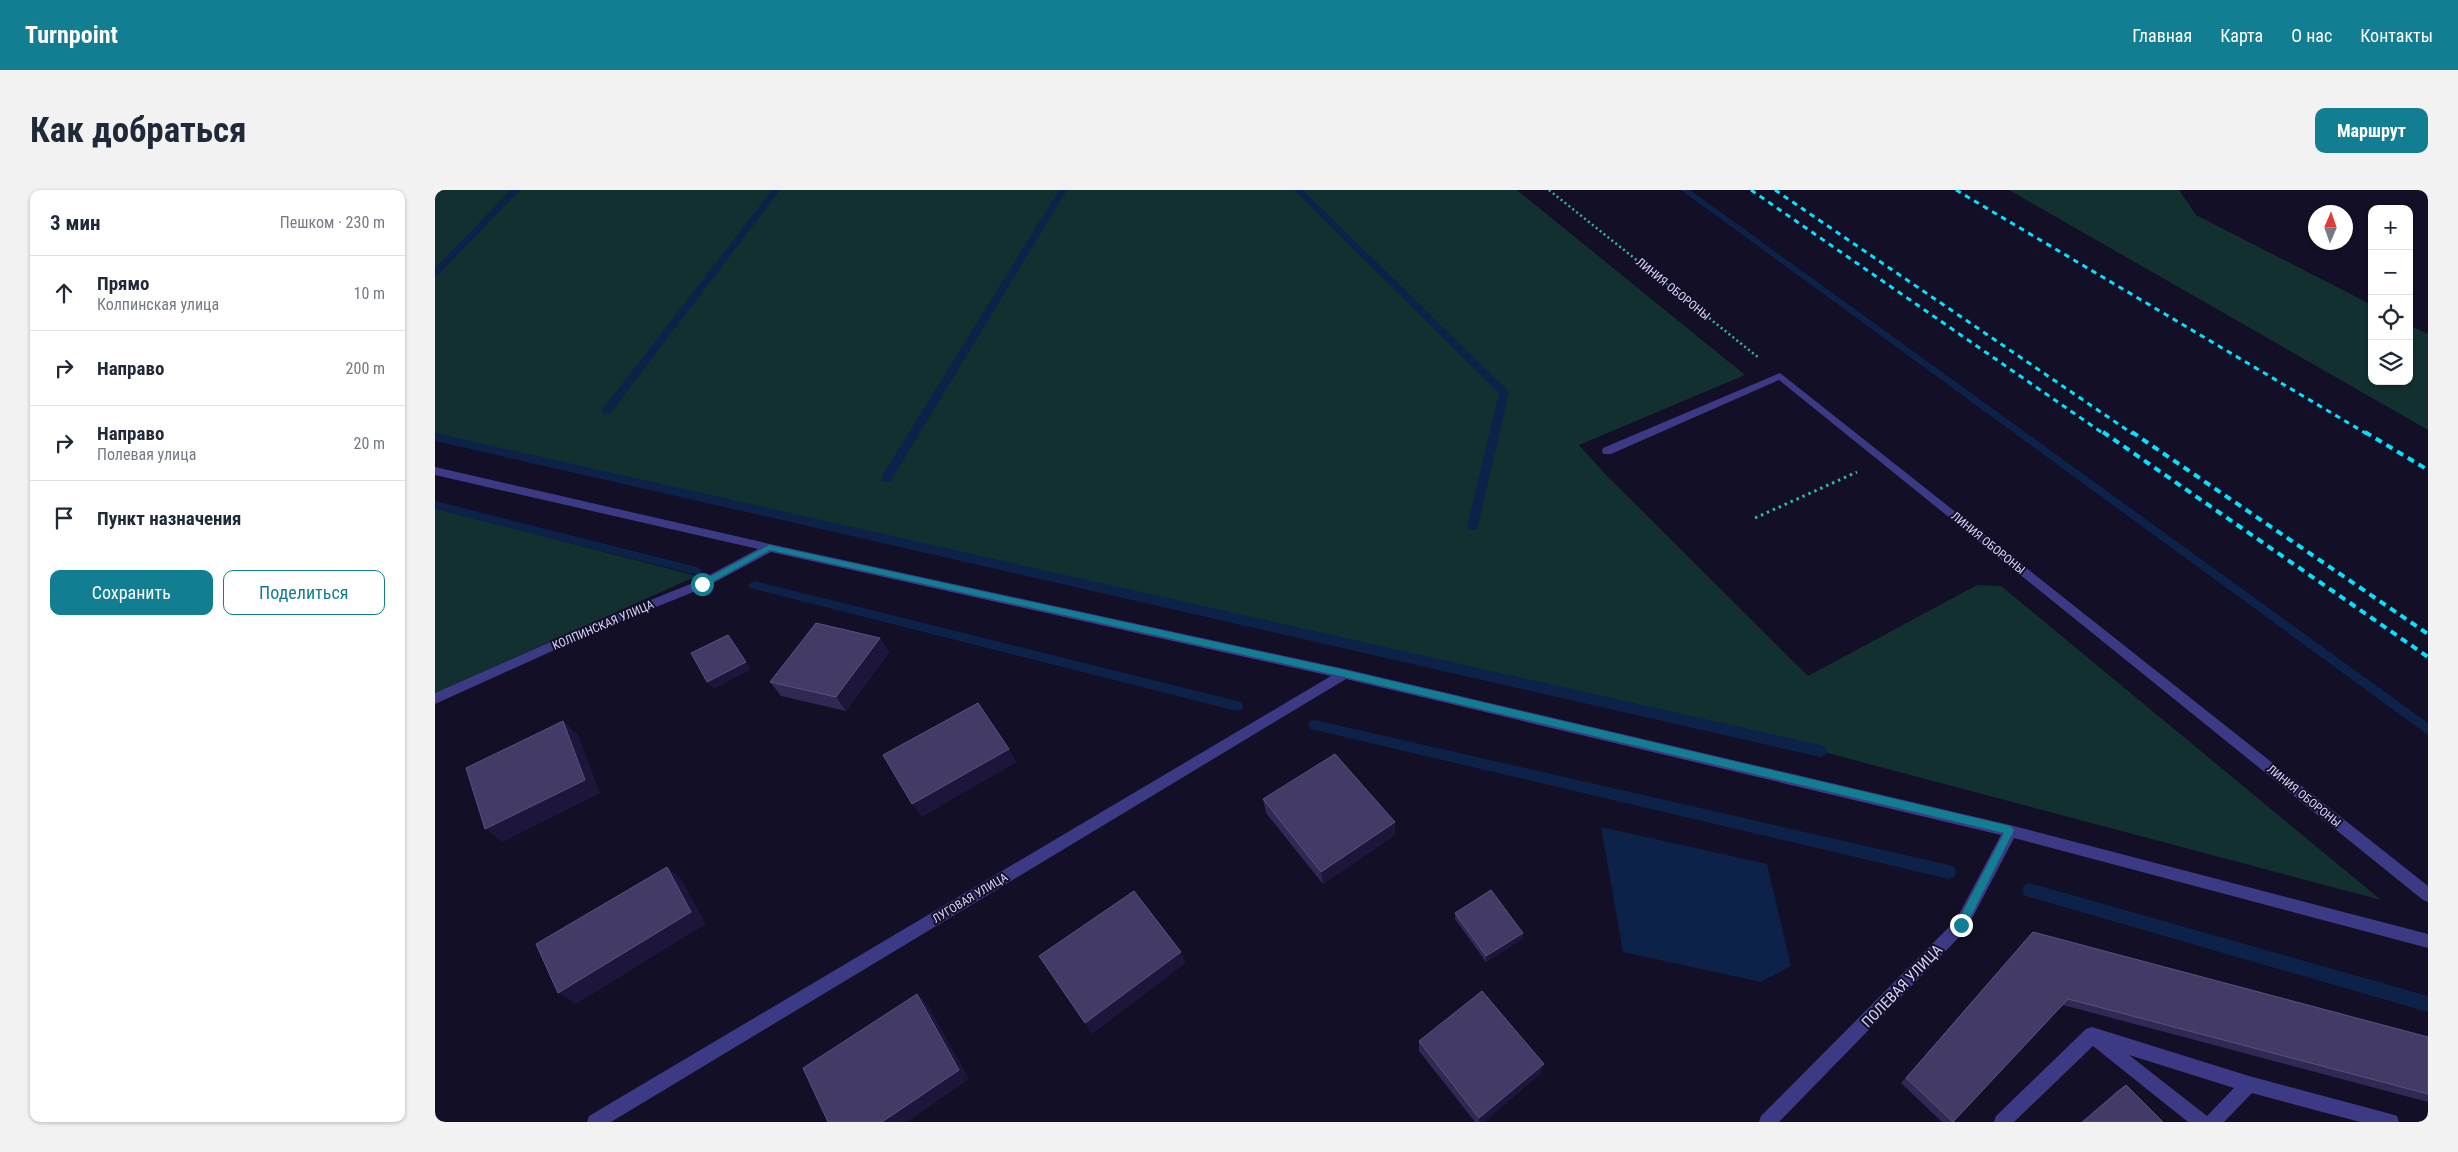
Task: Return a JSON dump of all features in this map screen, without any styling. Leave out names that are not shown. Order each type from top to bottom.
[{"type":"street","points":[[1607,451],[1780,376]]},
{"type":"street","name":"ЛИНИЯ ОБОРОНЫ","points":[[1780,376],[2428,896]]},
{"type":"street","points":[[435,471],[769,548],[1345,674],[2010,830],[2428,941]]},
{"type":"street","name":"КОЛПИНСКАЯ УЛИЦА","points":[[435,699],[597,626],[702,584],[769,548]]},
{"type":"street","name":"ЛУГОВАЯ УЛИЦА","points":[[595,1122],[1345,674]]},
{"type":"street","name":"ПОЛЕВАЯ УЛИЦА","points":[[1767,1122],[1961,925],[2010,830]]},
{"type":"street","points":[[2091,1034],[2249,1084],[2391,1122]]},
{"type":"street","points":[[2002,1122],[2091,1034]]},
{"type":"street","points":[[2091,1034],[2201,1122]]},
{"type":"street","points":[[2213,1122],[2249,1084]]},
{"type":"path","name":"ЛИНИЯ ОБОРОНЫ","points":[[1549,190],[1780,376]]},
{"type":"path","points":[[1755,518],[1885,460]]},
{"type":"green space","points":[[435,190],[1517,190],[1745,375],[1579,445],[1606,475],[1808,676],[1977,585],[2001,586],[2381,900],[1820,751],[435,436]]},
{"type":"green space","points":[[2009,190],[2179,190],[2196,215],[2368,303],[2368,385],[2413,385],[2413,327],[2428,334],[2428,430]]},
{"type":"green space","points":[[435,508],[697,576],[435,693]]},
{"type":"water","points":[[1601,827],[1767,864],[1791,966],[1761,982],[1623,952]]},
{"type":"building","points":[[816,623],[880,638],[836,697],[770,682]]},
{"type":"building","points":[[728,635],[746,662],[707,682],[691,653]]},
{"type":"building","points":[[978,703],[1009,749],[912,804],[883,755]]},
{"type":"building","points":[[563,721],[585,780],[485,829],[466,768]]},
{"type":"building","points":[[1335,754],[1395,822],[1321,872],[1263,799]]},
{"type":"building","points":[[667,867],[691,912],[558,993],[536,944]]},
{"type":"building","points":[[1491,890],[1523,933],[1486,956],[1455,913]]},
{"type":"building","points":[[1134,891],[1181,952],[1085,1023],[1039,956]]},
{"type":"building","points":[[2033,932],[2428,1037],[2428,1094],[2068,999],[1953,1122],[1906,1078]]},
{"type":"building","points":[[1482,991],[1544,1064],[1479,1118],[1419,1041]]},
{"type":"building","points":[[917,994],[959,1070],[882,1122],[828,1122],[803,1068]]},
{"type":"building","points":[[2126,1085],[2163,1122],[2083,1122]]},
{"type":"waterway","points":[[435,273],[516,190]]},
{"type":"waterway","points":[[606,412],[776,190]]},
{"type":"waterway","points":[[886,479],[1063,190]]},
{"type":"waterway","points":[[1298,190],[1504,392],[1473,527]]},
{"type":"waterway","points":[[1685,190],[2428,730]]},
{"type":"waterway","points":[[435,437],[1820,751]]},
{"type":"waterway","points":[[435,505],[697,571]]},
{"type":"waterway","points":[[754,585],[1237,706]]},
{"type":"waterway","points":[[1315,725],[1949,872]]},
{"type":"waterway","points":[[2029,890],[2428,1004]]},
{"type":"railway","points":[[1751,190],[2104,434]]},
{"type":"railway","points":[[1775,190],[2133,434]]},
{"type":"railway","points":[[1956,190],[2367,434]]},
{"type":"railway","points":[[2103,432],[2428,657]]},
{"type":"railway","points":[[2132,432],[2428,634]]},
{"type":"railway","points":[[2365,432],[2428,470]]},
{"type":"route","points":[[702,584],[769,548],[1345,674],[2010,830],[1961,925]]}]
